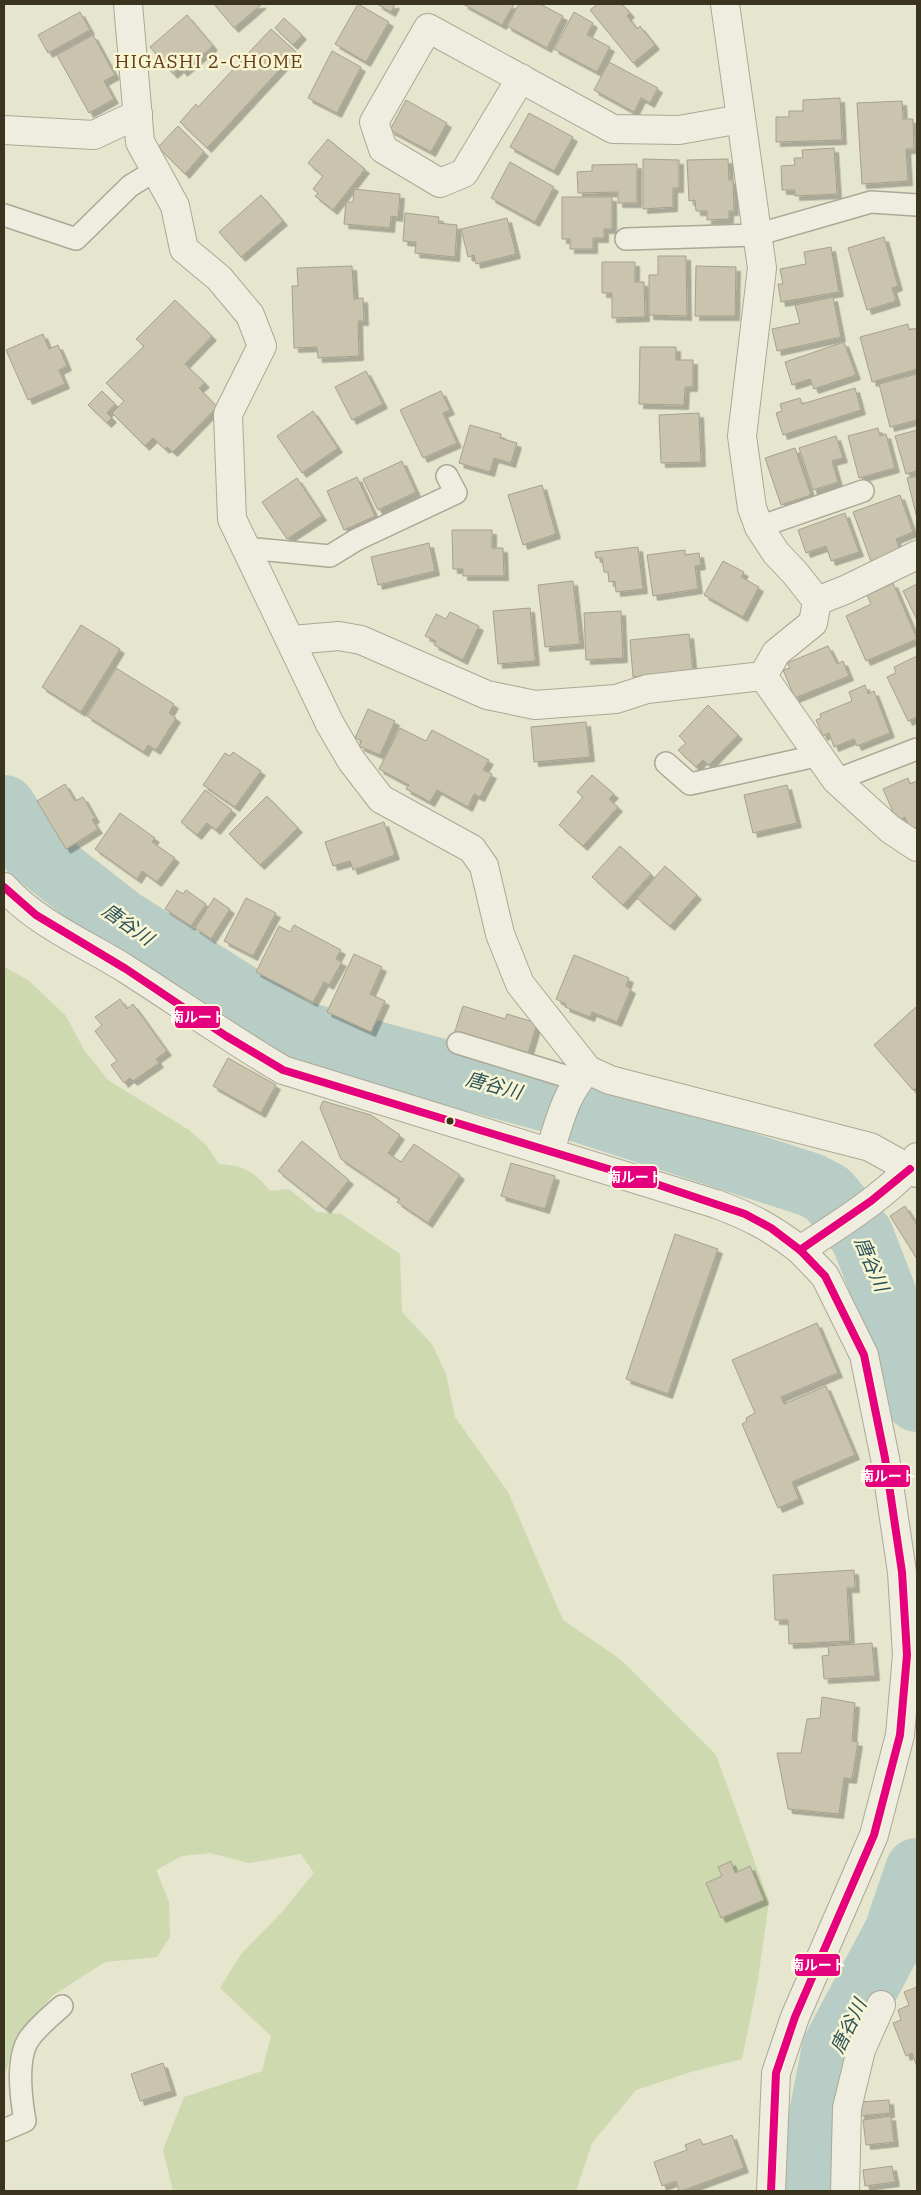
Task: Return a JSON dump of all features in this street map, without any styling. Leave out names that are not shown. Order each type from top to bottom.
[{"type":"street","points":[[128,4],[140,142],[175,206],[184,250],[219,278],[250,316],[262,346],[228,414],[232,519],[338,738],[351,760],[381,799],[472,849],[484,866],[500,934],[520,984],[578,1081]]},
{"type":"street","points":[[725,4],[762,268],[742,436],[752,508],[759,527],[776,553],[817,601],[813,623],[776,653],[763,676]]},
{"type":"street","points":[[521,78],[464,173],[440,183],[383,149],[374,122],[428,28],[521,78],[613,129],[680,130],[741,119]]},
{"type":"street","points":[[4,130],[94,135],[138,114]]},
{"type":"street","points":[[817,601],[917,555]]},
{"type":"street","points":[[292,640],[339,636],[362,640],[487,696],[535,705],[616,699],[646,689],[763,676]]},
{"type":"street","points":[[763,676],[836,780],[890,828],[917,847]]},
{"type":"street","points":[[4,888],[36,915],[126,969],[226,1036],[283,1070],[554,1139],[745,1214],[771,1228],[800,1250],[825,1276],[864,1354],[885,1458],[899,1553],[907,1655],[900,1735],[874,1834],[794,2017],[776,2073],[771,2191]]},
{"type":"street","points":[[578,1081],[610,1080],[870,1147],[915,1166]]},
{"type":"street","points":[[554,1139],[578,1081]]},
{"type":"street","points":[[800,1250],[825,1234],[915,1166]]},
{"type":"street","points":[[845,2191],[847,2108],[861,2050],[881,2005]]},
{"type":"lane","points":[[4,215],[76,239],[130,186],[156,170]]},
{"type":"lane","points":[[626,239],[756,235],[871,202],[917,205]]},
{"type":"lane","points":[[246,548],[330,556],[356,540],[456,493],[447,476]]},
{"type":"lane","points":[[759,527],[863,491]]},
{"type":"lane","points":[[836,780],[917,748]]},
{"type":"lane","points":[[666,763],[690,784],[820,756]]},
{"type":"lane","points":[[458,1043],[578,1081]]},
{"type":"lane","points":[[4,2130],[25,2121],[21,2096],[22,2066],[28,2041],[41,2025],[62,2006]]},
{"type":"green space","points":[[4,967],[28,980],[66,1016],[84,1050],[108,1080],[189,1130],[207,1146],[219,1164],[236,1166],[254,1174],[270,1191],[289,1189],[317,1212],[341,1214],[400,1254],[402,1312],[432,1344],[446,1374],[455,1417],[508,1492],[563,1620],[620,1659],[716,1755],[769,1901],[757,1986],[742,2059],[691,2072],[636,2090],[592,2143],[576,2191],[173,2191],[163,2150],[184,2097],[262,2071],[271,2036],[220,1988],[241,1954],[281,1913],[314,1873],[301,1854],[249,1863],[210,1853],[182,1856],[156,1870],[169,1902],[170,1937],[157,1957],[105,1962],[52,1996],[13,2044],[7,2069],[4,2071]]},
{"type":"building","points":[[214,4],[262,4],[234,28]]},
{"type":"building","points":[[358,4],[389,22],[366,62],[335,44]]},
{"type":"building","points":[[377,4],[395,4],[391,12]]},
{"type":"building","points":[[463,4],[514,4],[502,25]]},
{"type":"building","points":[[519,4],[540,4],[563,16],[547,48],[507,26]]},
{"type":"building","points":[[598,4],[622,4],[630,13],[627,16],[637,29],[640,26],[655,45],[633,63],[590,10]]},
{"type":"building","points":[[80,12],[90,30],[48,53],[38,35]]},
{"type":"building","points":[[574,12],[593,23],[587,35],[610,47],[597,72],[554,49]]},
{"type":"building","points":[[187,15],[213,46],[183,72],[180,68],[173,74],[150,47]]},
{"type":"building","points":[[284,18],[302,35],[293,45],[275,28]]},
{"type":"building","points":[[271,29],[296,52],[207,148],[180,122],[196,104],[198,107]]},
{"type":"building","points":[[93,35],[115,75],[104,81],[114,99],[89,113],[57,55]]},
{"type":"building","points":[[332,51],[361,67],[337,113],[308,98]]},
{"type":"building","points":[[609,62],[658,88],[650,103],[641,98],[634,112],[594,90]]},
{"type":"building","points":[[840,98],[842,140],[776,142],[776,117],[789,117],[789,111],[803,111],[803,100]]},
{"type":"building","points":[[406,100],[447,123],[431,152],[390,130]]},
{"type":"building","points":[[902,101],[903,119],[913,119],[914,149],[906,149],[908,181],[862,184],[857,103]]},
{"type":"building","points":[[529,113],[573,137],[554,171],[510,147]]},
{"type":"building","points":[[178,126],[204,152],[185,174],[158,147]]},
{"type":"building","points":[[328,139],[365,169],[333,210],[315,196],[318,193],[313,189],[323,176],[308,163]]},
{"type":"building","points":[[834,148],[837,194],[795,196],[795,190],[782,190],[781,166],[795,165],[794,158],[803,158],[802,150]]},
{"type":"building","points":[[643,159],[679,160],[679,188],[673,188],[673,207],[643,209]]},
{"type":"building","points":[[728,159],[729,180],[733,180],[734,211],[729,211],[729,219],[707,220],[707,211],[696,211],[695,200],[689,201],[687,160]]},
{"type":"building","points":[[510,162],[554,187],[535,222],[491,198]]},
{"type":"building","points":[[637,164],[637,203],[618,203],[618,192],[578,193],[577,172],[592,171],[592,165]]},
{"type":"building","points":[[354,189],[400,194],[398,217],[391,216],[390,228],[344,224],[346,202],[353,202]]},
{"type":"building","points":[[261,195],[283,221],[241,257],[219,232]]},
{"type":"building","points":[[562,197],[612,197],[612,229],[604,229],[604,238],[593,238],[593,249],[570,249],[570,239],[562,239]]},
{"type":"building","points":[[405,213],[439,217],[438,223],[457,225],[455,257],[415,253],[416,242],[403,241]]},
{"type":"building","points":[[507,218],[516,254],[476,264],[474,255],[468,257],[461,229]]},
{"type":"building","points":[[884,237],[898,286],[892,288],[896,301],[867,310],[848,248]]},
{"type":"building","points":[[831,247],[839,292],[781,302],[778,284],[783,284],[780,269],[806,264],[804,252]]},
{"type":"building","points":[[658,256],[686,256],[687,316],[649,315],[649,275],[658,275]]},
{"type":"building","points":[[602,262],[635,262],[635,282],[644,282],[645,317],[612,318],[612,293],[602,293]]},
{"type":"building","points":[[352,266],[354,299],[363,298],[364,321],[358,321],[359,356],[318,358],[317,347],[294,348],[292,286],[298,286],[297,268]]},
{"type":"building","points":[[696,266],[736,267],[735,316],[695,316]]},
{"type":"building","points":[[833,297],[841,337],[777,351],[772,329],[800,323],[795,305]]},
{"type":"building","points":[[175,300],[212,336],[185,364],[205,383],[199,388],[217,407],[173,452],[167,447],[165,449],[153,438],[145,446],[112,413],[124,401],[106,383],[144,346],[136,339]]},
{"type":"building","points":[[908,324],[909,330],[917,328],[917,369],[872,382],[860,337]]},
{"type":"building","points":[[43,334],[49,349],[58,345],[67,366],[59,370],[65,384],[28,400],[6,350]]},
{"type":"building","points":[[844,342],[856,375],[814,389],[810,379],[792,385],[785,362]]},
{"type":"building","points":[[640,347],[676,347],[676,360],[693,360],[693,387],[685,387],[684,405],[639,404]]},
{"type":"building","points":[[366,371],[383,404],[352,420],[335,387]]},
{"type":"building","points":[[917,374],[917,420],[890,427],[879,384]]},
{"type":"building","points":[[855,388],[861,410],[783,435],[776,413],[782,411],[780,404],[800,398],[802,404]]},
{"type":"building","points":[[102,391],[115,404],[107,413],[112,418],[107,423],[88,405]]},
{"type":"building","points":[[441,391],[450,410],[443,413],[457,443],[423,458],[400,410]]},
{"type":"building","points":[[313,411],[338,448],[302,473],[277,436]]},
{"type":"building","points":[[699,413],[701,462],[661,463],[659,415]]},
{"type":"building","points":[[470,425],[501,434],[500,438],[517,443],[511,463],[494,458],[490,472],[459,463]]},
{"type":"building","points":[[878,428],[880,436],[886,434],[895,468],[859,478],[848,436]]},
{"type":"building","points":[[917,430],[917,471],[906,474],[895,436]]},
{"type":"building","points":[[836,436],[843,458],[832,461],[838,482],[813,490],[799,448]]},
{"type":"building","points":[[795,448],[811,495],[781,505],[765,458]]},
{"type":"building","points":[[402,461],[416,492],[378,510],[363,479]]},
{"type":"building","points":[[917,476],[917,518],[907,478]]},
{"type":"building","points":[[357,477],[375,516],[344,530],[327,491]]},
{"type":"building","points":[[297,478],[322,516],[287,539],[262,502]]},
{"type":"building","points":[[542,485],[556,534],[523,545],[508,495]]},
{"type":"building","points":[[900,495],[913,532],[896,539],[901,553],[872,564],[853,512]]},
{"type":"building","points":[[845,513],[859,552],[831,561],[826,546],[806,553],[798,530]]},
{"type":"building","points":[[452,530],[492,530],[492,548],[503,548],[504,576],[463,576],[463,569],[453,569]]},
{"type":"building","points":[[429,543],[435,571],[378,585],[371,557]]},
{"type":"building","points":[[638,547],[643,589],[616,592],[615,581],[609,582],[608,572],[604,572],[602,558],[596,558],[595,552]]},
{"type":"building","points":[[685,550],[685,555],[699,553],[701,565],[695,566],[698,589],[653,596],[647,555]]},
{"type":"building","points":[[723,561],[744,572],[741,577],[759,587],[743,617],[704,595]]},
{"type":"building","points":[[573,581],[580,644],[545,647],[538,585]]},
{"type":"building","points":[[893,583],[917,639],[866,661],[846,616],[871,604],[867,595]]},
{"type":"building","points":[[917,584],[917,620],[903,591]]},
{"type":"building","points":[[530,608],[535,661],[498,664],[493,611]]},
{"type":"building","points":[[621,611],[623,658],[586,660],[584,613]]},
{"type":"building","points":[[450,612],[479,626],[463,660],[434,645],[436,641],[425,636],[436,614],[446,619]]},
{"type":"building","points":[[81,625],[120,649],[81,712],[42,687]]},
{"type":"building","points":[[689,634],[693,671],[633,677],[630,640]]},
{"type":"building","points":[[828,646],[837,664],[843,661],[849,676],[795,698],[783,670],[790,668],[787,663]]},
{"type":"building","points":[[917,656],[917,717],[908,721],[887,677],[896,673],[894,667]]},
{"type":"building","points":[[116,668],[174,704],[169,713],[176,718],[156,750],[148,745],[144,752],[87,716]]},
{"type":"building","points":[[865,685],[868,694],[874,691],[890,733],[857,746],[854,739],[834,747],[829,733],[823,736],[816,720],[821,718],[820,714],[852,701],[849,692]]},
{"type":"building","points":[[708,705],[738,735],[709,765],[703,760],[696,767],[678,750],[686,743],[679,736]]},
{"type":"building","points":[[368,709],[395,721],[380,755],[359,746],[362,741],[355,738]]},
{"type":"building","points":[[586,722],[590,757],[534,762],[531,727]]},
{"type":"building","points":[[400,728],[426,741],[432,730],[489,760],[483,770],[492,774],[480,797],[474,794],[468,807],[437,790],[430,802],[406,789],[409,785],[379,769]]},
{"type":"building","points":[[233,752],[261,771],[235,807],[203,785],[225,753],[230,756]]},
{"type":"building","points":[[592,775],[614,794],[609,799],[618,807],[583,846],[559,825],[583,797],[577,792]]},
{"type":"building","points":[[908,778],[910,784],[917,781],[917,827],[910,830],[905,817],[897,821],[883,789]]},
{"type":"building","points":[[65,784],[75,801],[83,797],[95,818],[92,820],[98,829],[66,849],[37,801]]},
{"type":"building","points":[[787,785],[797,823],[753,833],[744,795]]},
{"type":"building","points":[[205,790],[232,810],[216,830],[207,823],[197,835],[181,822]]},
{"type":"building","points":[[267,796],[298,828],[260,865],[229,834]]},
{"type":"building","points":[[120,813],[155,838],[152,842],[175,858],[157,882],[142,871],[137,879],[95,849]]},
{"type":"building","points":[[384,822],[395,855],[353,870],[350,861],[333,866],[325,842]]},
{"type":"building","points":[[620,846],[651,874],[623,905],[592,877]]},
{"type":"building","points":[[665,866],[697,895],[670,926],[637,898]]},
{"type":"building","points":[[177,890],[183,894],[186,890],[206,904],[191,926],[165,909]]},
{"type":"building","points":[[214,898],[230,909],[211,939],[195,928]]},
{"type":"building","points":[[246,898],[276,913],[253,956],[224,941]]},
{"type":"building","points":[[294,925],[341,950],[336,959],[342,962],[329,985],[324,982],[313,1002],[256,972],[279,926],[290,932]]},
{"type":"building","points":[[354,954],[382,967],[370,994],[385,1001],[371,1032],[327,1012]]},
{"type":"building","points":[[574,955],[629,978],[626,986],[631,989],[617,1022],[592,1012],[590,1017],[565,1007],[566,1004],[556,999]]},
{"type":"building","points":[[120,999],[127,1009],[133,1004],[167,1051],[156,1059],[159,1063],[133,1081],[130,1078],[124,1083],[111,1065],[117,1061],[95,1031],[102,1025],[95,1017]]},
{"type":"building","points":[[463,1006],[505,1019],[507,1014],[537,1023],[527,1057],[454,1034]]},
{"type":"building","points":[[917,1006],[917,1087],[913,1090],[874,1045]]},
{"type":"building","points":[[228,1058],[276,1085],[261,1113],[213,1086]]},
{"type":"building","points":[[323,1101],[371,1115],[400,1135],[388,1153],[401,1162],[414,1144],[460,1175],[428,1223],[397,1202],[400,1199],[341,1159],[320,1108]]},
{"type":"building","points":[[302,1141],[349,1180],[326,1209],[278,1171]]},
{"type":"building","points":[[511,1163],[555,1176],[545,1209],[501,1196]]},
{"type":"building","points":[[905,1206],[917,1225],[917,1259],[890,1216]]},
{"type":"building","points":[[675,1234],[718,1249],[668,1394],[626,1379]]},
{"type":"building","points":[[817,1323],[838,1373],[781,1397],[784,1404],[826,1386],[855,1455],[792,1482],[799,1499],[778,1508],[742,1424],[747,1421],[746,1418],[755,1413],[732,1360]]},
{"type":"building","points":[[854,1570],[855,1588],[847,1588],[850,1641],[789,1644],[788,1620],[775,1620],[773,1575]]},
{"type":"building","points":[[872,1643],[875,1676],[824,1679],[822,1656],[829,1655],[828,1646]]},
{"type":"building","points":[[822,1697],[855,1703],[852,1741],[858,1742],[852,1779],[844,1778],[839,1814],[788,1809],[777,1753],[801,1753],[807,1719],[820,1718]]},
{"type":"building","points":[[731,1861],[735,1873],[750,1866],[764,1900],[721,1918],[706,1883],[722,1876],[718,1867]]},
{"type":"building","points":[[917,1987],[917,2067],[912,2053],[906,2056],[893,2023],[901,2020],[898,2010],[909,2005],[904,1992]]},
{"type":"building","points":[[163,2063],[172,2091],[140,2101],[131,2074]]},
{"type":"building","points":[[889,2100],[890,2113],[860,2116],[859,2102]]},
{"type":"building","points":[[891,2116],[894,2142],[866,2145],[863,2120]]},
{"type":"building","points":[[732,2135],[744,2168],[681,2191],[679,2191],[676,2181],[662,2186],[654,2162],[687,2150],[685,2145],[700,2139],[703,2145]]},
{"type":"building","points":[[892,2166],[895,2182],[865,2186],[863,2170]]},
{"type":"waterway","name":"唐谷川","points":[[4,807],[31,850],[122,921],[297,1032],[548,1100],[811,1185],[828,1194],[862,1236],[904,1345],[917,1400]]},
{"type":"waterway","name":"唐谷川","points":[[812,2191],[818,2130],[834,2048],[896,1932],[917,1870]]},
{"type":"transit line","name":"南ルート","points":[[4,887],[36,915],[126,969],[226,1036],[283,1070],[641,1179],[745,1214],[771,1228],[800,1250],[825,1276],[864,1355],[885,1458],[902,1572],[907,1655],[900,1735],[874,1835],[795,2017],[776,2073],[771,2191]]},
{"type":"transit line","name":"南ルート","points":[[800,1250],[871,1201],[910,1169]]},
{"type":"district","name":"HIGASHI 2-CHOME","points":[[209,61]]}]
